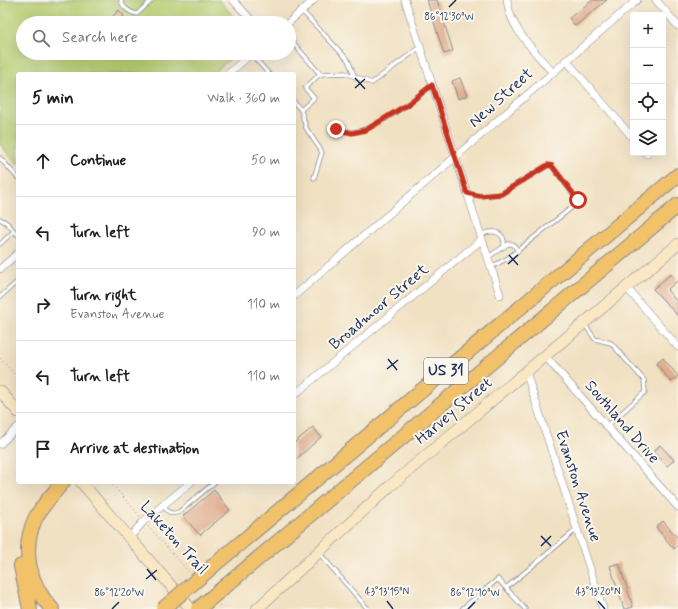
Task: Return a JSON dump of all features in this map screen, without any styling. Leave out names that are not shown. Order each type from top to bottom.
[{"type":"highway","name":"US 31","points":[[163,609],[678,175]]},
{"type":"highway","name":"US 31","points":[[198,609],[230,585],[276,543],[678,205]]},
{"type":"highway","points":[[30,609],[21,567],[21,547],[32,514],[48,492],[57,484]]},
{"type":"highway","points":[[52,609],[42,597],[33,582],[28,558],[28,546],[30,533],[36,519],[44,505],[61,484]]},
{"type":"highway","points":[[212,606],[230,585]]},
{"type":"street","points":[[233,0],[248,16]]},
{"type":"street","points":[[296,16],[314,0]]},
{"type":"street","points":[[405,0],[500,294]]},
{"type":"street","points":[[507,0],[509,12],[514,23],[552,72]]},
{"type":"street","name":"New Street","points":[[296,294],[456,158],[552,72],[637,0]]},
{"type":"street","points":[[656,0],[678,26]]},
{"type":"street","points":[[230,72],[244,60]]},
{"type":"street","points":[[566,60],[630,135]]},
{"type":"street","name":"Broadmoor Street","points":[[296,393],[481,237]]},
{"type":"street","name":"Harvey Street","points":[[257,609],[375,500],[678,244]]},
{"type":"street","points":[[0,269],[16,255]]},
{"type":"street","points":[[626,287],[678,347]]},
{"type":"street","name":"Southland Drive","points":[[545,356],[678,506]]},
{"type":"street","name":"Evanston Avenue","points":[[526,372],[603,609]]},
{"type":"street","points":[[0,391],[16,410]]},
{"type":"street","points":[[0,444],[16,429]]},
{"type":"street","points":[[83,484],[190,609]]},
{"type":"street","points":[[129,538],[144,521],[189,484]]},
{"type":"lane","points":[[121,0],[122,4],[131,13],[137,14],[152,0]]},
{"type":"lane","points":[[302,11],[348,60],[356,77]]},
{"type":"lane","points":[[296,46],[320,74]]},
{"type":"lane","points":[[301,110],[314,98],[305,88],[320,74],[345,73],[372,83],[420,47]]},
{"type":"lane","points":[[258,60],[267,72]]},
{"type":"lane","points":[[336,129],[352,133],[366,130],[408,104],[432,85]]},
{"type":"lane","points":[[296,104],[301,110],[306,128],[322,152],[314,178]]},
{"type":"lane","points":[[0,158],[16,176]]},
{"type":"lane","points":[[467,193],[480,196],[496,196],[546,166],[552,166],[577,198],[577,204],[502,263],[491,267]]},
{"type":"lane","points":[[0,220],[7,223],[16,234]]},
{"type":"lane","points":[[0,244],[14,231]]},
{"type":"lane","points":[[481,237],[491,231],[497,232],[503,238],[504,247]]},
{"type":"lane","points":[[488,258],[504,247],[513,244],[518,250]]},
{"type":"lane","points":[[0,296],[16,282]]},
{"type":"lane","points":[[584,323],[595,339],[611,342],[644,380],[645,392],[607,426]]},
{"type":"lane","points":[[163,506],[170,513],[174,514],[179,512],[213,484]]},
{"type":"lane","points":[[506,588],[578,529]]},
{"type":"lane","points":[[319,553],[368,609]]},
{"type":"lane","points":[[462,609],[498,579],[525,609]]},
{"type":"path","points":[[0,358],[16,376]]},
{"type":"path","name":"Laketon Trail","points":[[112,484],[191,574]]},
{"type":"path","points":[[212,606],[223,609]]},
{"type":"green space","points":[[0,0],[219,0],[233,16],[16,16],[16,60],[229,60],[214,72],[16,72],[16,163],[0,144]]},
{"type":"building","points":[[427,0],[437,0],[453,51],[444,54]]},
{"type":"building","points":[[593,0],[607,0],[575,26],[569,18]]},
{"type":"building","points":[[119,10],[124,16],[113,16]]},
{"type":"building","points":[[460,78],[467,96],[458,99],[452,81]]},
{"type":"building","points":[[671,274],[677,281],[667,290],[678,303],[678,316],[653,289]]},
{"type":"building","points":[[663,358],[678,376],[671,382],[656,364]]},
{"type":"building","points":[[313,427],[321,437],[296,459],[296,441]]},
{"type":"building","points":[[660,445],[674,460],[667,466],[654,451]]},
{"type":"building","points":[[214,490],[230,510],[200,535],[183,516]]},
{"type":"building","points":[[663,521],[678,538],[678,545],[674,549],[656,527]]},
{"type":"building","points":[[619,563],[633,607],[626,609],[624,609],[610,566]]},
{"type":"route","points":[[336,129],[352,133],[366,130],[408,104],[432,85],[467,193],[480,196],[496,196],[550,165],[578,200]]}]
